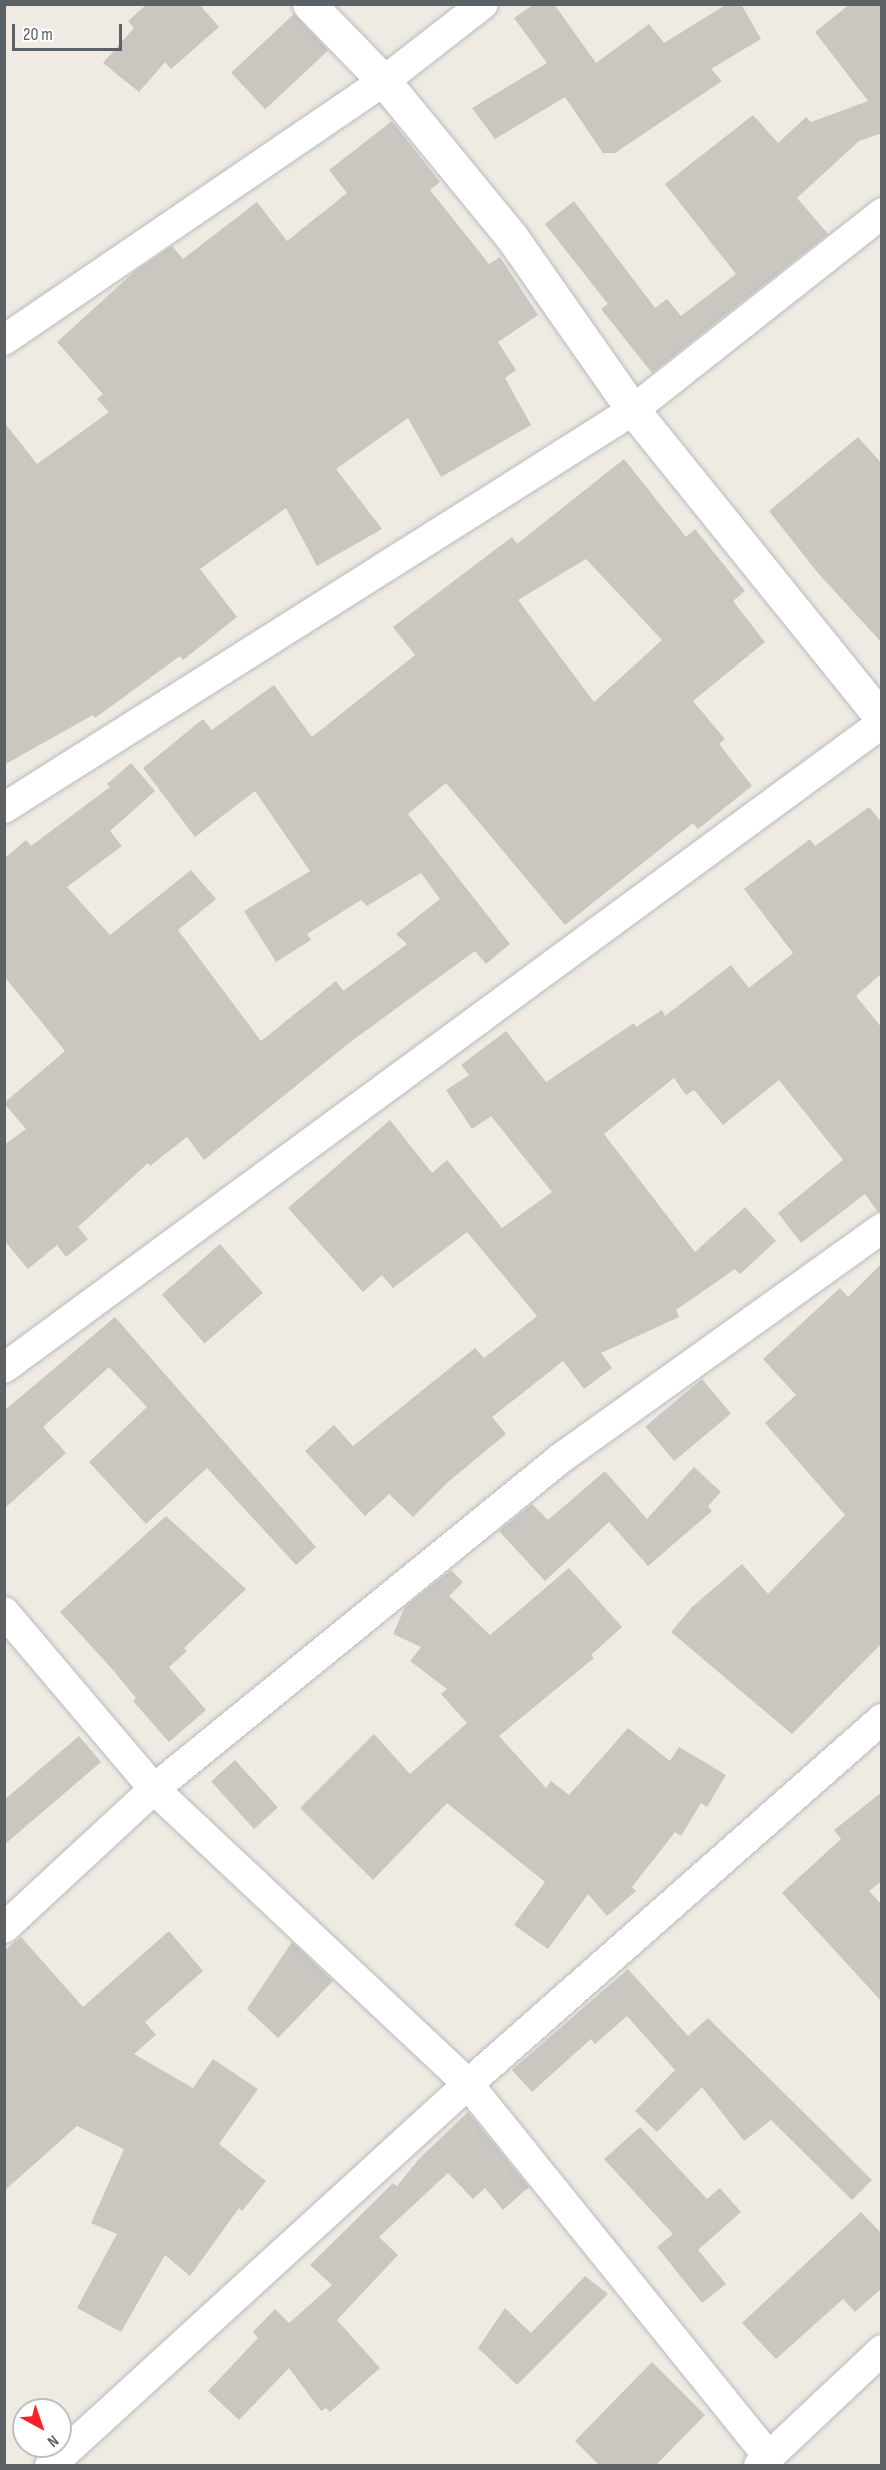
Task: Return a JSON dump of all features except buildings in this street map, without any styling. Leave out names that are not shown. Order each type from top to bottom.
[{"type":"street","points":[[309,4],[384,81],[511,236],[633,410],[882,718]]},
{"type":"street","points":[[4,340],[384,81],[483,4]]},
{"type":"street","points":[[4,808],[633,410],[882,213]]},
{"type":"street","points":[[4,1368],[882,723]]},
{"type":"street","points":[[4,1928],[154,1789],[561,1458],[882,1228]]},
{"type":"street","points":[[4,1612],[154,1789],[468,2084],[764,2461],[882,2350]]},
{"type":"street","points":[[50,2466],[468,2084],[882,1719]]}]
